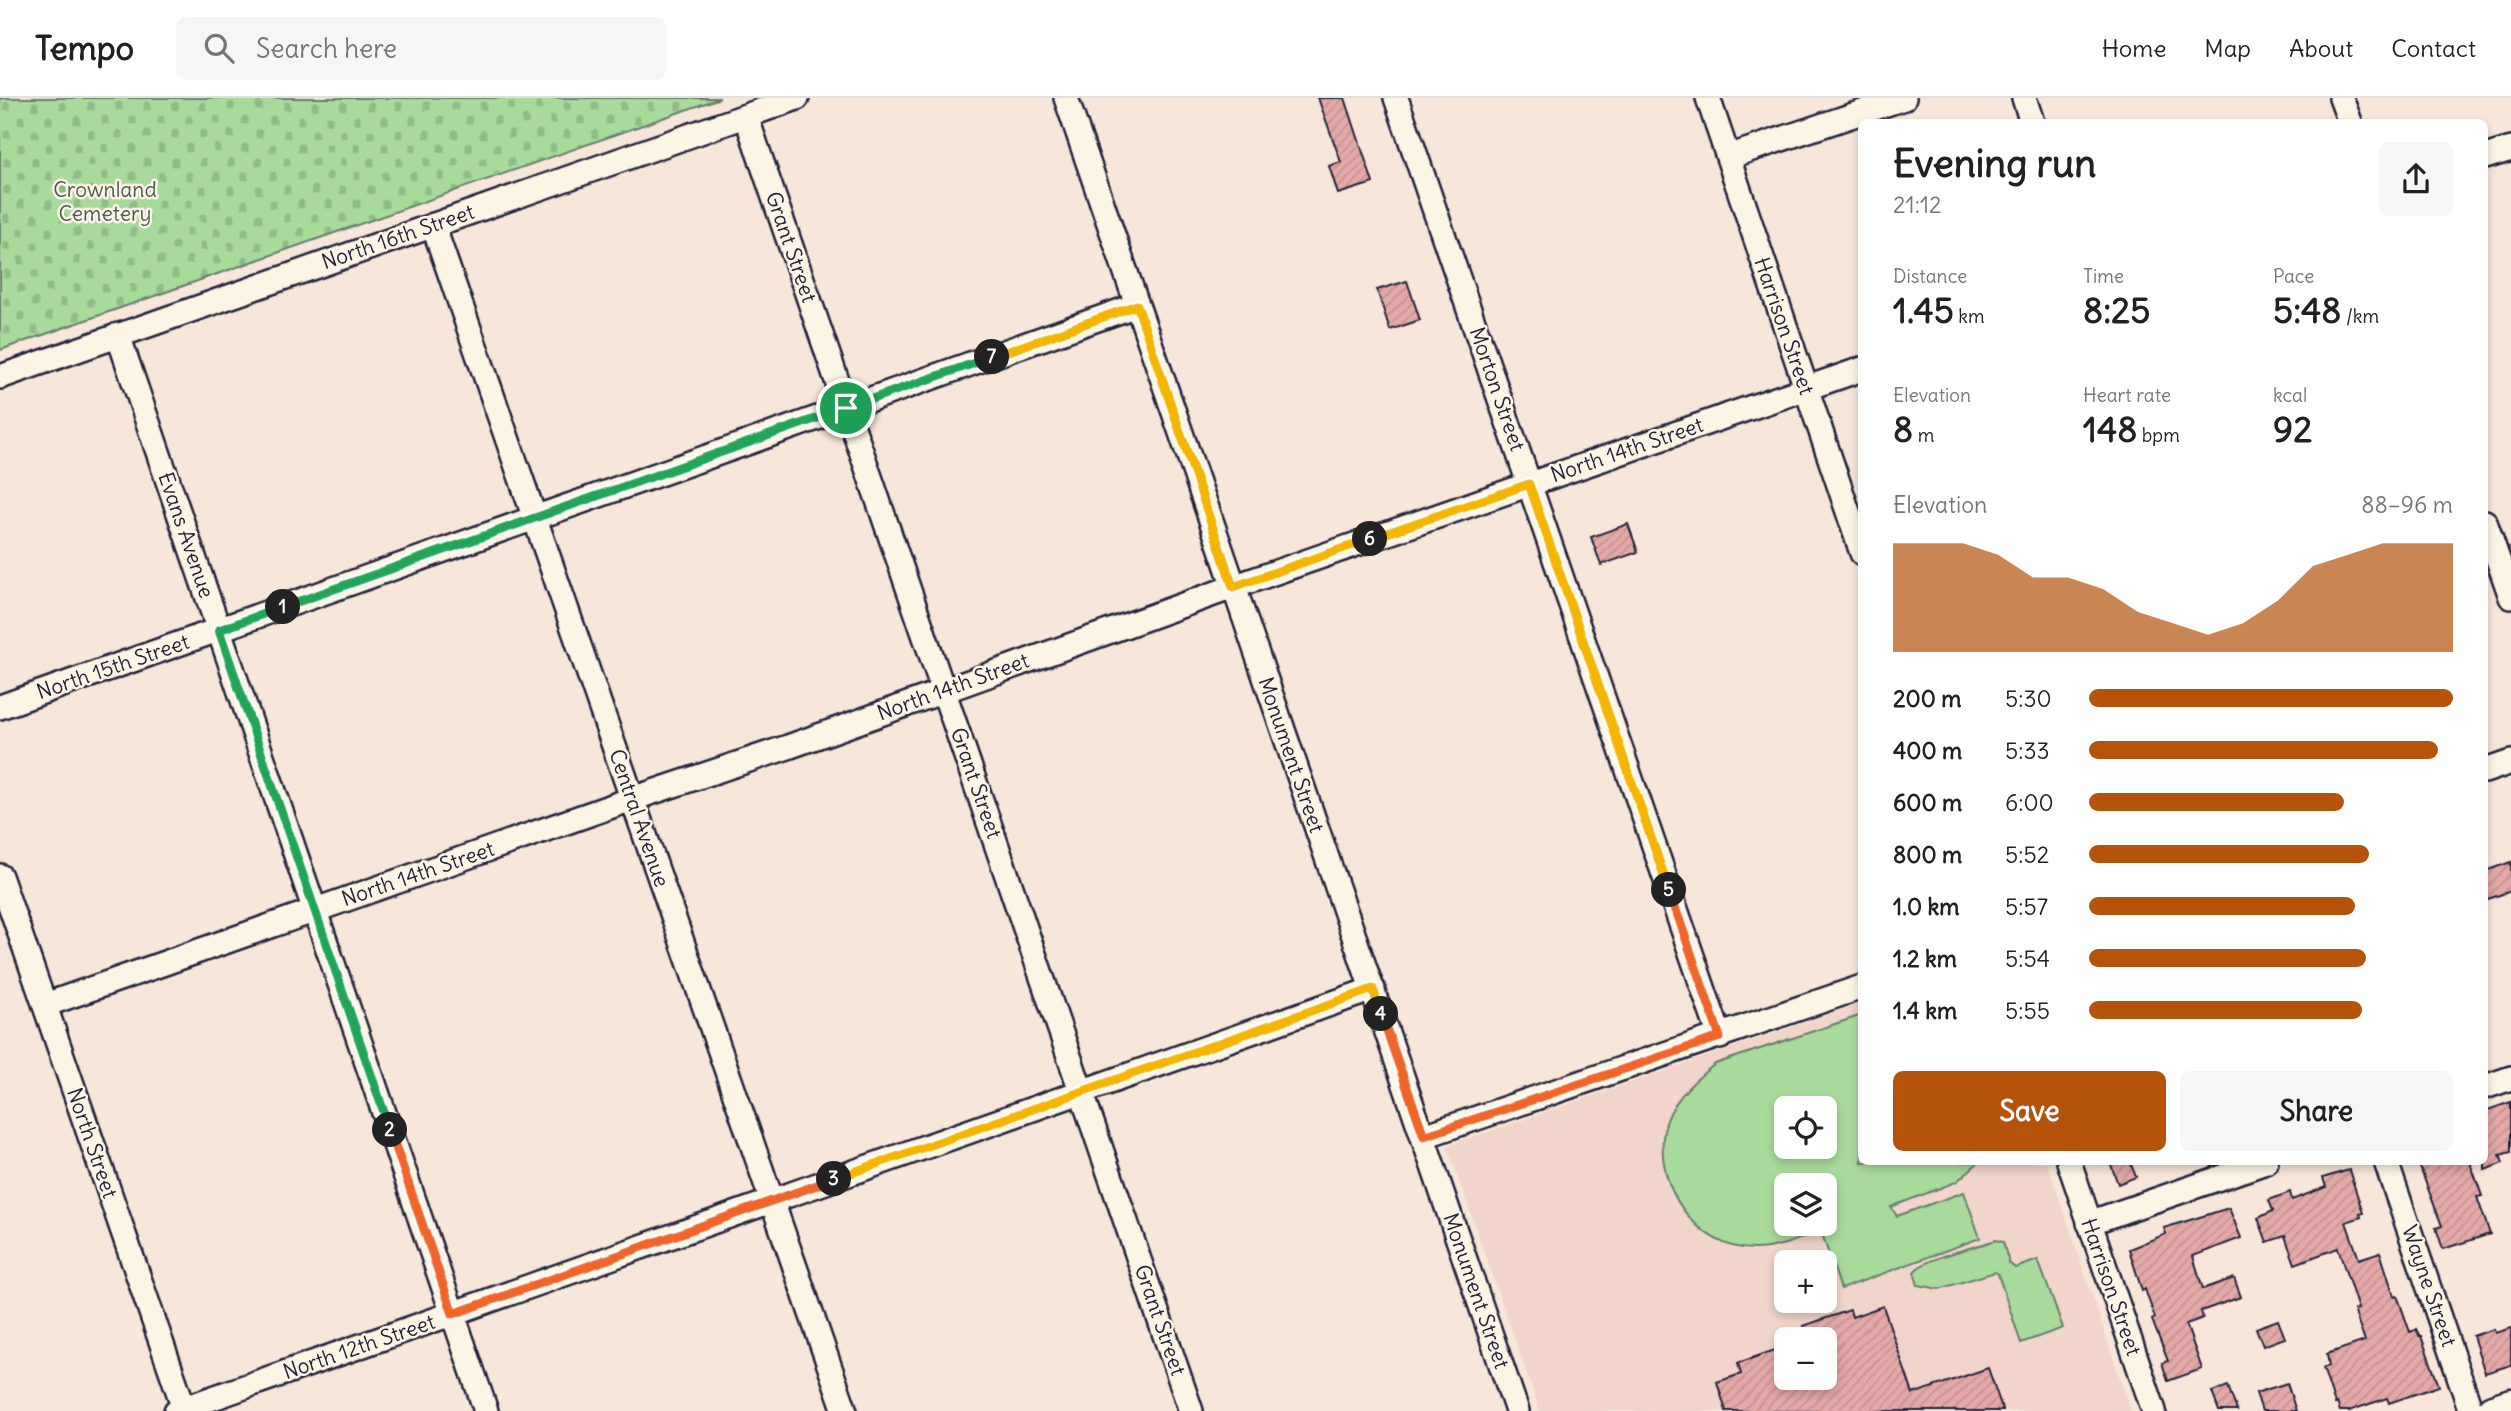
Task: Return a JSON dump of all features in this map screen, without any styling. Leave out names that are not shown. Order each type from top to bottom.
[{"type":"main road","points":[[2493,1411],[2511,1405]]},
{"type":"street","name":"North 16th Street","points":[[0,377],[797,98]]},
{"type":"street","name":"Monument Street","points":[[1066,98],[1517,1411]]},
{"type":"street","name":"Morton Street","points":[[1396,98],[1720,1037]]},
{"type":"street","name":"Harrison Street","points":[[1708,98],[1858,541]]},
{"type":"street","points":[[1728,158],[1904,98]]},
{"type":"street","points":[[2024,98],[2031,119]]},
{"type":"street","points":[[2341,98],[2349,119]]},
{"type":"street","name":"Grant Street","points":[[746,116],[1191,1411]]},
{"type":"street","points":[[2488,156],[2511,149]]},
{"type":"street","name":"Central Avenue","points":[[433,225],[845,1411]]},
{"type":"street","name":"North 15th Street","points":[[0,707],[1137,305]]},
{"type":"street","name":"Evans Avenue","points":[[118,335],[486,1411]]},
{"type":"street","name":"North 14th Street","points":[[45,1005],[1858,370]]},
{"type":"street","points":[[2488,531],[2511,597]]},
{"type":"street","points":[[2488,770],[2511,762]]},
{"type":"street","name":"North Street","points":[[0,876],[182,1410]]},
{"type":"street","points":[[1424,1136],[1858,988]]},
{"type":"street","name":"North 12th Street","points":[[182,1410],[1373,989]]},
{"type":"street","points":[[2488,1086],[2511,1078]]},
{"type":"street","name":"Harrison Street","points":[[2069,1165],[2154,1411]]},
{"type":"street","points":[[2089,1223],[2257,1165]]},
{"type":"street","name":"Wayne Street","points":[[2387,1165],[2471,1411]]},
{"type":"shaded area","points":[[1858,1004],[1858,1165],[2048,1165],[2131,1411],[1540,1411],[1447,1146]]},
{"type":"green space","name":"Crownland Cemetery","points":[[0,98],[720,98],[0,350]]},
{"type":"green space","points":[[1858,1016],[1858,1165],[1976,1165],[1956,1182],[1891,1207],[1897,1216],[1964,1192],[1980,1238],[1841,1289],[1837,1277],[1837,1250],[1828,1250],[1823,1236],[1837,1236],[1837,1173],[1774,1173],[1774,1236],[1807,1236],[1763,1249],[1733,1246],[1714,1238],[1684,1211],[1673,1193],[1666,1173],[1664,1131],[1677,1102],[1691,1085],[1715,1064]]},
{"type":"green space","points":[[1996,1240],[2003,1242],[2009,1263],[2015,1268],[2038,1260],[2063,1328],[2021,1343],[1998,1274],[1995,1272],[1939,1289],[1918,1285],[1914,1272],[1919,1267]]},
{"type":"building","points":[[1318,98],[1345,98],[1373,183],[1338,194],[1329,166],[1341,162]]},
{"type":"building","points":[[1407,281],[1420,320],[1390,330],[1377,290]]},
{"type":"building","points":[[1628,524],[1638,552],[1601,565],[1591,537]]},
{"type":"building","points":[[2511,862],[2511,891],[2488,899],[2488,870]]},
{"type":"building","points":[[2511,1102],[2511,1152],[2500,1155],[2503,1163],[2485,1170],[2485,1165],[2488,1165],[2488,1110]]},
{"type":"building","points":[[2111,1165],[2131,1165],[2136,1177],[2118,1184]]},
{"type":"building","points":[[2419,1165],[2471,1165],[2482,1196],[2477,1197],[2490,1234],[2443,1249],[2436,1228],[2442,1226]]},
{"type":"building","points":[[2349,1170],[2363,1213],[2360,1214],[2361,1217],[2346,1222],[2359,1259],[2380,1252],[2394,1296],[2397,1295],[2410,1332],[2416,1330],[2421,1336],[2439,1386],[2389,1403],[2387,1398],[2349,1411],[2340,1411],[2323,1368],[2329,1366],[2327,1354],[2365,1341],[2354,1310],[2358,1309],[2338,1248],[2295,1264],[2285,1236],[2267,1242],[2258,1218],[2273,1211],[2269,1200],[2290,1192],[2292,1200],[2326,1187],[2323,1178]]},
{"type":"building","points":[[2229,1208],[2241,1238],[2193,1256],[2203,1289],[2234,1278],[2241,1297],[2201,1311],[2203,1318],[2186,1324],[2202,1369],[2168,1381],[2162,1363],[2168,1361],[2129,1249],[2166,1234],[2164,1228]]},
{"type":"building","points":[[1883,1306],[1913,1394],[1988,1368],[2003,1411],[1726,1411],[1717,1382],[1741,1374],[1738,1363],[1774,1351],[1774,1390],[1837,1390],[1837,1327],[1803,1326],[1850,1310],[1852,1317]]},
{"type":"building","points":[[2278,1320],[2285,1338],[2263,1346],[2256,1328]]},
{"type":"building","points":[[2511,1328],[2511,1365],[2485,1373],[2473,1336],[2494,1329],[2495,1333]]},
{"type":"building","points":[[2287,1383],[2296,1411],[2262,1411],[2256,1393]]},
{"type":"building","points":[[2228,1386],[2237,1411],[2219,1411],[2212,1392]]},
{"type":"route","points":[[1137,305],[1233,587],[1529,484],[1720,1037],[1424,1136],[1373,989],[453,1314],[219,630],[846,408],[1137,305]]}]
